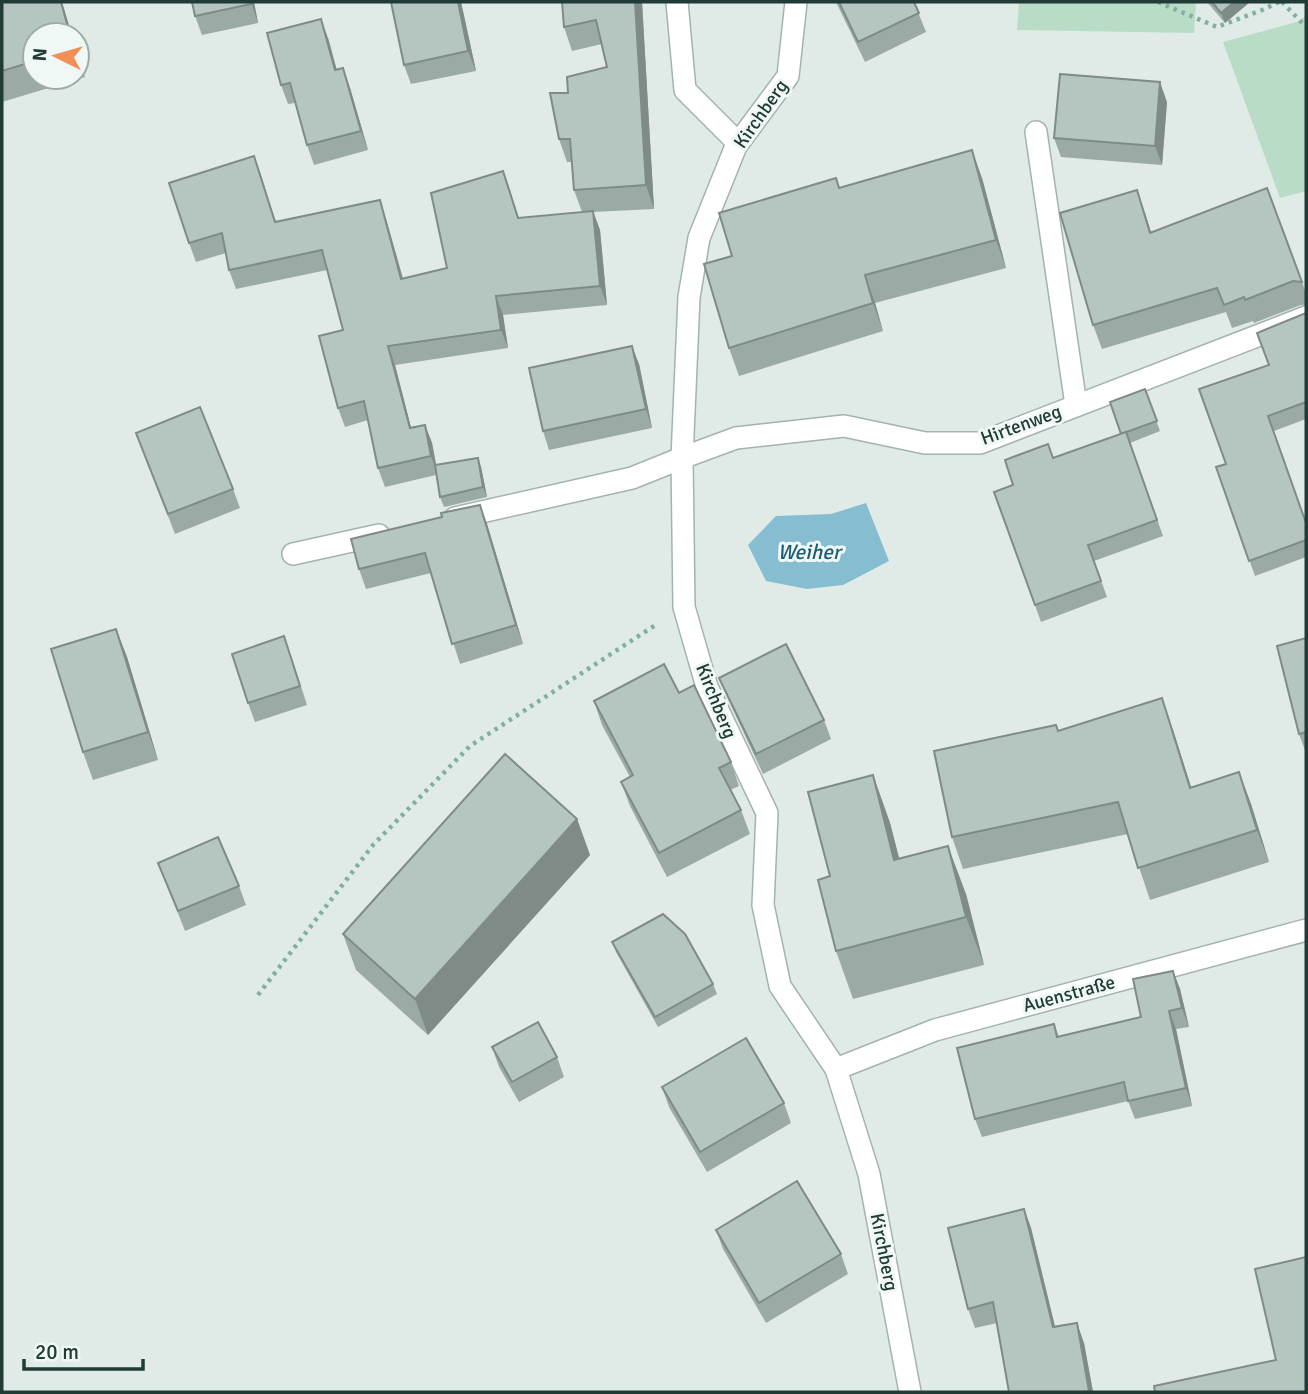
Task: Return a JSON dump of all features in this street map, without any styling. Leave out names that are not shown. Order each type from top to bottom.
[{"type":"street","points":[[677,2],[684,90],[738,142]]},
{"type":"street","name":"Kirchberg","points":[[796,2],[788,76],[738,142],[699,238],[689,297],[682,458],[684,607],[707,687],[767,813],[763,905],[780,986],[836,1069],[869,1174],[911,1392]]},
{"type":"street","points":[[1036,132],[1076,405]]},
{"type":"street","name":"Hirtenweg","points":[[442,521],[632,478],[736,439],[844,426],[925,443],[981,443],[1306,317]]},
{"type":"street","points":[[293,554],[401,530]]},
{"type":"street","name":"Auenstraße","points":[[836,1069],[935,1030],[1306,930]]},
{"type":"path","points":[[1158,2],[1217,27],[1280,2],[1306,27]]},
{"type":"path","points":[[258,995],[373,845],[470,746],[684,607]]},
{"type":"green space","points":[[1019,2],[1196,2],[1194,33],[1017,30]]},
{"type":"green space","points":[[1306,15],[1306,191],[1280,198],[1223,42],[1300,21]]},
{"type":"water","name":"Weiher","points":[[866,503],[889,561],[843,585],[807,589],[766,581],[748,545],[776,516],[831,514]]},
{"type":"building","points":[[2,2],[61,2],[66,21],[21,21],[21,65],[2,71]]},
{"type":"building","points":[[192,2],[251,2],[251,4],[195,16]]},
{"type":"building","points":[[391,2],[458,2],[468,51],[404,65]]},
{"type":"building","points":[[562,2],[635,2],[646,185],[574,190],[570,139],[559,139],[550,93],[568,93],[567,77],[607,67],[596,20],[564,27]]},
{"type":"building","points":[[839,2],[914,2],[919,13],[858,42]]},
{"type":"building","points":[[1212,2],[1234,2],[1221,13]]},
{"type":"building","points":[[321,19],[335,70],[343,68],[361,131],[307,145],[290,83],[281,85],[267,33]]},
{"type":"building","points":[[1060,74],[1160,82],[1155,146],[1054,138]]},
{"type":"building","points":[[972,150],[996,240],[865,275],[873,303],[729,348],[704,264],[732,256],[719,213],[836,178],[839,188]]},
{"type":"building","points":[[254,156],[275,222],[380,200],[401,279],[447,268],[431,193],[503,171],[518,218],[593,211],[600,286],[496,296],[501,330],[388,346],[410,428],[425,425],[431,456],[378,468],[364,401],[338,408],[319,336],[343,330],[322,250],[229,270],[222,233],[189,243],[169,183]]},
{"type":"building","points":[[1267,188],[1302,282],[1293,281],[1245,300],[1244,297],[1224,305],[1217,288],[1093,325],[1060,213],[1137,190],[1150,233]]},
{"type":"building","points":[[1306,313],[1306,402],[1268,416],[1306,523],[1306,540],[1249,561],[1216,467],[1226,464],[1199,389],[1269,365],[1257,333]]},
{"type":"building","points":[[632,346],[646,409],[543,431],[529,368]]},
{"type":"building","points":[[1145,389],[1157,421],[1121,434],[1110,402]]},
{"type":"building","points":[[200,407],[233,489],[168,514],[136,433]]},
{"type":"building","points":[[1126,432],[1157,520],[1088,545],[1101,581],[1035,605],[994,492],[1013,485],[1005,460],[1048,444],[1053,458]]},
{"type":"building","points":[[478,458],[483,487],[440,497],[435,465]]},
{"type":"building","points":[[480,505],[516,625],[452,644],[425,553],[359,569],[351,539],[442,517],[441,513]]},
{"type":"building","points":[[116,629],[148,732],[83,752],[51,649]]},
{"type":"building","points":[[284,636],[300,686],[248,703],[232,654]]},
{"type":"building","points":[[1306,638],[1306,732],[1299,734],[1277,646]]},
{"type":"building","points":[[786,644],[824,720],[756,754],[719,678]]},
{"type":"building","points":[[664,664],[679,693],[694,685],[731,762],[719,768],[741,810],[659,853],[621,782],[633,775],[594,701]]},
{"type":"building","points":[[1162,698],[1190,788],[1239,772],[1257,830],[1138,868],[1118,802],[952,837],[934,751],[1056,725],[1058,731]]},
{"type":"building","points":[[505,754],[577,819],[415,999],[343,934]]},
{"type":"building","points":[[873,775],[894,860],[948,846],[966,917],[836,951],[818,880],[830,876],[808,792]]},
{"type":"building","points":[[218,837],[239,886],[178,911],[158,863]]},
{"type":"building","points":[[663,914],[685,934],[713,984],[655,1017],[612,942]]},
{"type":"building","points":[[1173,971],[1182,1008],[1169,1011],[1186,1088],[1128,1101],[1124,1082],[975,1119],[957,1048],[1054,1024],[1057,1037],[1141,1017],[1133,979]]},
{"type":"building","points":[[538,1022],[557,1057],[512,1082],[492,1047]]},
{"type":"building","points":[[746,1038],[784,1103],[700,1152],[662,1087]]},
{"type":"building","points":[[797,1181],[841,1254],[759,1303],[716,1230]]},
{"type":"building","points":[[1024,1209],[1053,1327],[1077,1323],[1089,1391],[1009,1392],[993,1302],[968,1309],[948,1228]]},
{"type":"building","points":[[1306,1257],[1306,1392],[1155,1392],[1154,1386],[1276,1360],[1255,1269]]}]
